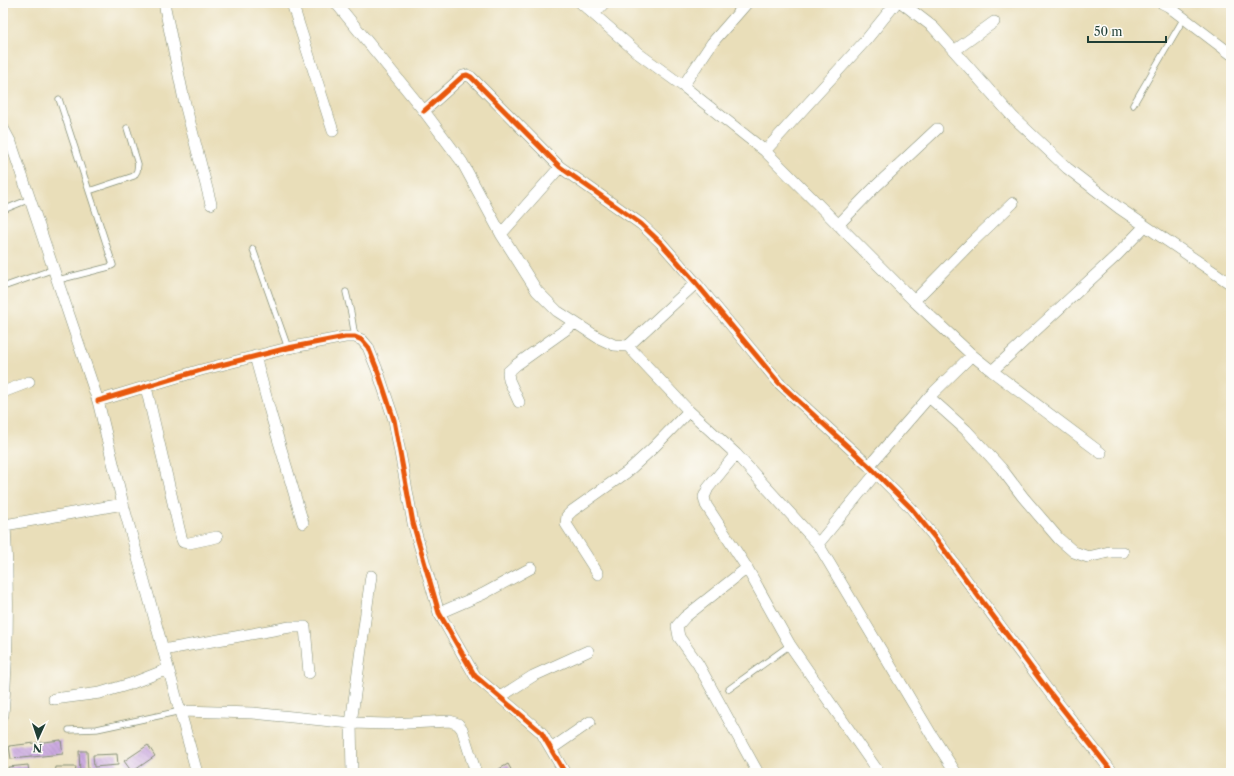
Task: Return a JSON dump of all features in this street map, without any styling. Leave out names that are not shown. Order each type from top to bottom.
[{"type":"street","points":[[164,3],[184,100],[211,204]]},
{"type":"street","points":[[292,3],[333,131]]},
{"type":"street","points":[[336,3],[424,111],[462,162],[501,234],[537,291],[557,311],[597,337],[614,345],[628,346],[689,411],[736,454],[818,544],[931,734],[956,773]]},
{"type":"street","points":[[581,3],[639,54],[683,86],[765,151],[914,301],[972,355],[992,372],[1101,453]]},
{"type":"street","points":[[594,14],[604,3]]},
{"type":"street","points":[[683,86],[712,44],[747,3]]},
{"type":"street","points":[[765,151],[866,40],[896,3]]},
{"type":"street","points":[[902,3],[933,27],[1012,116],[1067,168],[1145,226],[1231,284]]},
{"type":"street","points":[[1167,4],[1231,54]]},
{"type":"street","points":[[954,51],[994,22]]},
{"type":"street","points":[[424,111],[463,76],[467,75],[471,77],[560,167],[641,224],[661,243],[779,383],[911,508],[936,539],[1047,689],[1113,773]]},
{"type":"street","points":[[3,128],[11,144],[98,401],[124,504],[197,773]]},
{"type":"street","points":[[838,225],[875,187],[937,129]]},
{"type":"street","points":[[501,234],[560,167]]},
{"type":"street","points":[[914,301],[1013,203]]},
{"type":"street","points":[[992,372],[1117,255],[1145,226]]},
{"type":"street","points":[[628,346],[696,283]]},
{"type":"street","points":[[519,402],[509,380],[508,372],[575,323]]},
{"type":"street","points":[[98,401],[201,370],[288,348],[345,336],[355,337],[362,340],[368,347],[394,420],[413,523],[439,613],[475,676],[541,732],[565,773]]},
{"type":"street","points":[[818,544],[872,470],[930,397],[972,355]]},
{"type":"street","points":[[256,356],[271,415],[303,524]]},
{"type":"street","points":[[3,392],[29,382]]},
{"type":"street","points":[[146,387],[183,542],[189,543],[217,537]]},
{"type":"street","points":[[930,397],[966,430],[1001,468],[1022,497],[1059,539],[1074,552],[1088,557],[1109,552],[1123,552]]},
{"type":"street","points":[[598,574],[566,524],[567,516],[627,472],[689,411]]},
{"type":"street","points":[[736,454],[708,488],[704,497],[706,505],[747,568],[790,645],[879,773]]},
{"type":"street","points":[[3,715],[8,570],[4,522],[124,504]]},
{"type":"street","points":[[439,613],[483,594],[531,568]]},
{"type":"street","points":[[747,568],[677,626],[679,637],[698,664],[758,773]]},
{"type":"street","points":[[352,773],[351,723],[371,576]]},
{"type":"street","points":[[163,650],[290,627],[305,627],[309,673]]},
{"type":"street","points":[[500,697],[534,676],[588,651]]},
{"type":"street","points":[[54,699],[100,693],[130,684],[168,669]]},
{"type":"street","points":[[180,711],[253,712],[351,723],[388,724],[450,721],[458,724],[462,729],[476,773]]},
{"type":"street","points":[[551,749],[590,722]]},
{"type":"lane","points":[[1133,105],[1184,18]]},
{"type":"lane","points":[[58,280],[113,265],[59,99]]},
{"type":"lane","points":[[89,191],[134,176],[137,171],[138,164],[127,128]]},
{"type":"lane","points":[[3,210],[30,199]]},
{"type":"lane","points":[[253,249],[288,348]]},
{"type":"lane","points":[[3,287],[54,269]]},
{"type":"lane","points":[[346,292],[355,337]]},
{"type":"lane","points":[[729,689],[790,645]]},
{"type":"lane","points":[[69,730],[97,729],[180,711]]},
{"type":"building","points":[[61,740],[63,754],[11,759],[9,746]]},
{"type":"building","points":[[148,745],[155,756],[132,772],[124,761]]},
{"type":"building","points":[[79,751],[87,751],[88,773],[80,773]]},
{"type":"building","points":[[117,754],[118,765],[94,767],[93,755]]},
{"type":"building","points":[[508,764],[513,773],[500,773],[499,769]]},
{"type":"building","points":[[28,765],[29,773],[10,773],[8,767]]},
{"type":"building","points":[[56,767],[76,767],[75,773],[55,773]]},
{"type":"building","points":[[119,771],[119,773],[104,773],[104,772]]},
{"type":"cycle path","points":[[424,111],[463,76],[467,75],[471,77],[560,167],[641,224],[661,243],[779,383],[869,466],[911,508],[936,539],[1047,689],[1113,773]]},
{"type":"cycle path","points":[[98,401],[201,370],[288,348],[345,337],[355,337],[362,340],[368,347],[394,420],[413,523],[439,613],[475,676],[541,732],[565,773]]}]
